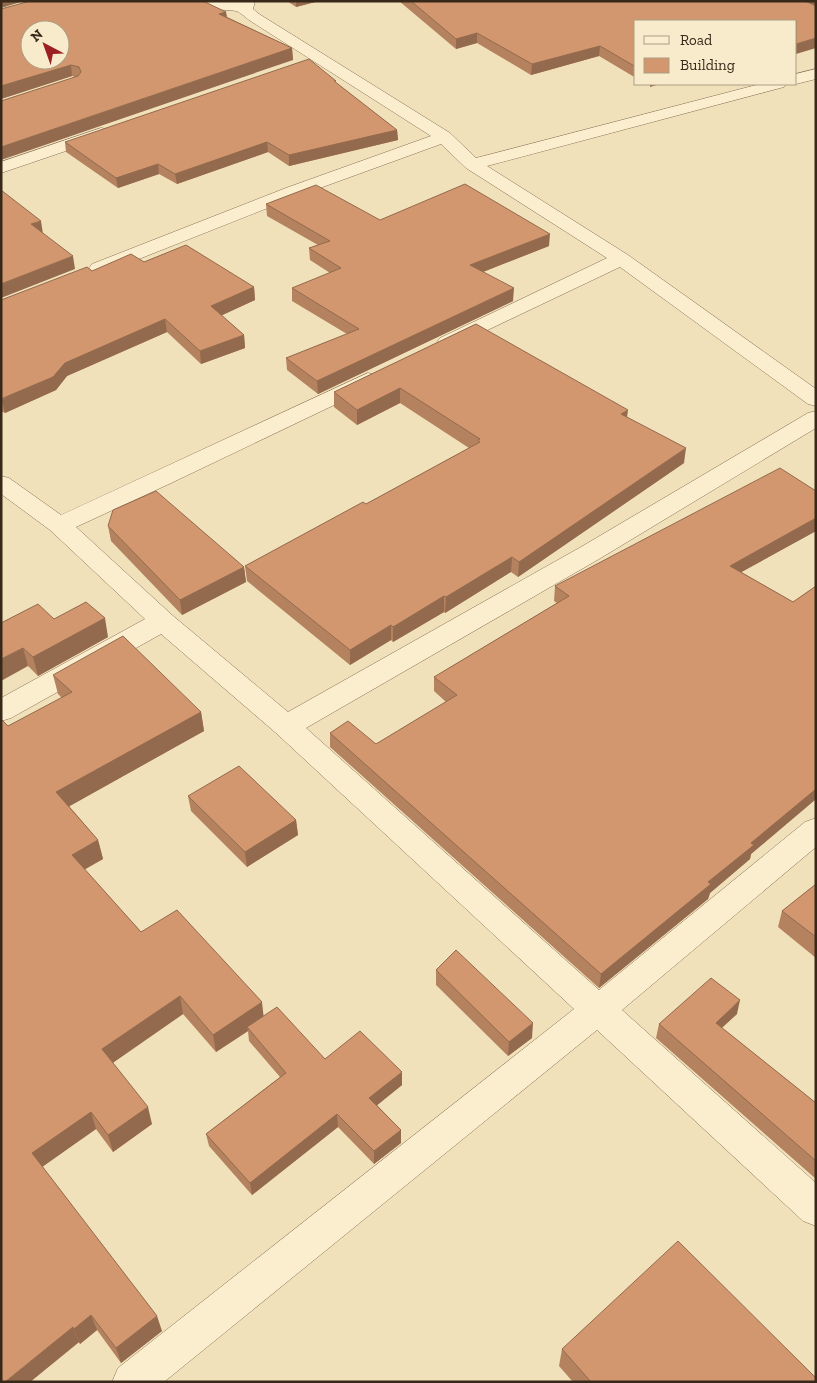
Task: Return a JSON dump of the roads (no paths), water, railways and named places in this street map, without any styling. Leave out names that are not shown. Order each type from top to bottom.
[{"type":"street","points":[[196,1],[206,5],[246,4],[246,11],[254,17],[444,137],[472,164],[622,259],[816,400]]},
{"type":"street","points":[[300,64],[319,58]]},
{"type":"street","points":[[797,79],[816,74]]},
{"type":"street","points":[[472,164],[774,85]]},
{"type":"street","points":[[1,168],[113,129]]},
{"type":"street","points":[[83,275],[301,189],[444,137]]},
{"type":"street","points":[[432,350],[622,259]]},
{"type":"street","points":[[59,525],[162,479],[387,371]]},
{"type":"street","points":[[286,726],[590,553],[816,418]]},
{"type":"street","points":[[1,483],[59,525],[163,621],[286,726],[816,1208]]},
{"type":"street","points":[[1,711],[163,621]]},
{"type":"street","points":[[132,1382],[598,1010],[816,830]]}]
